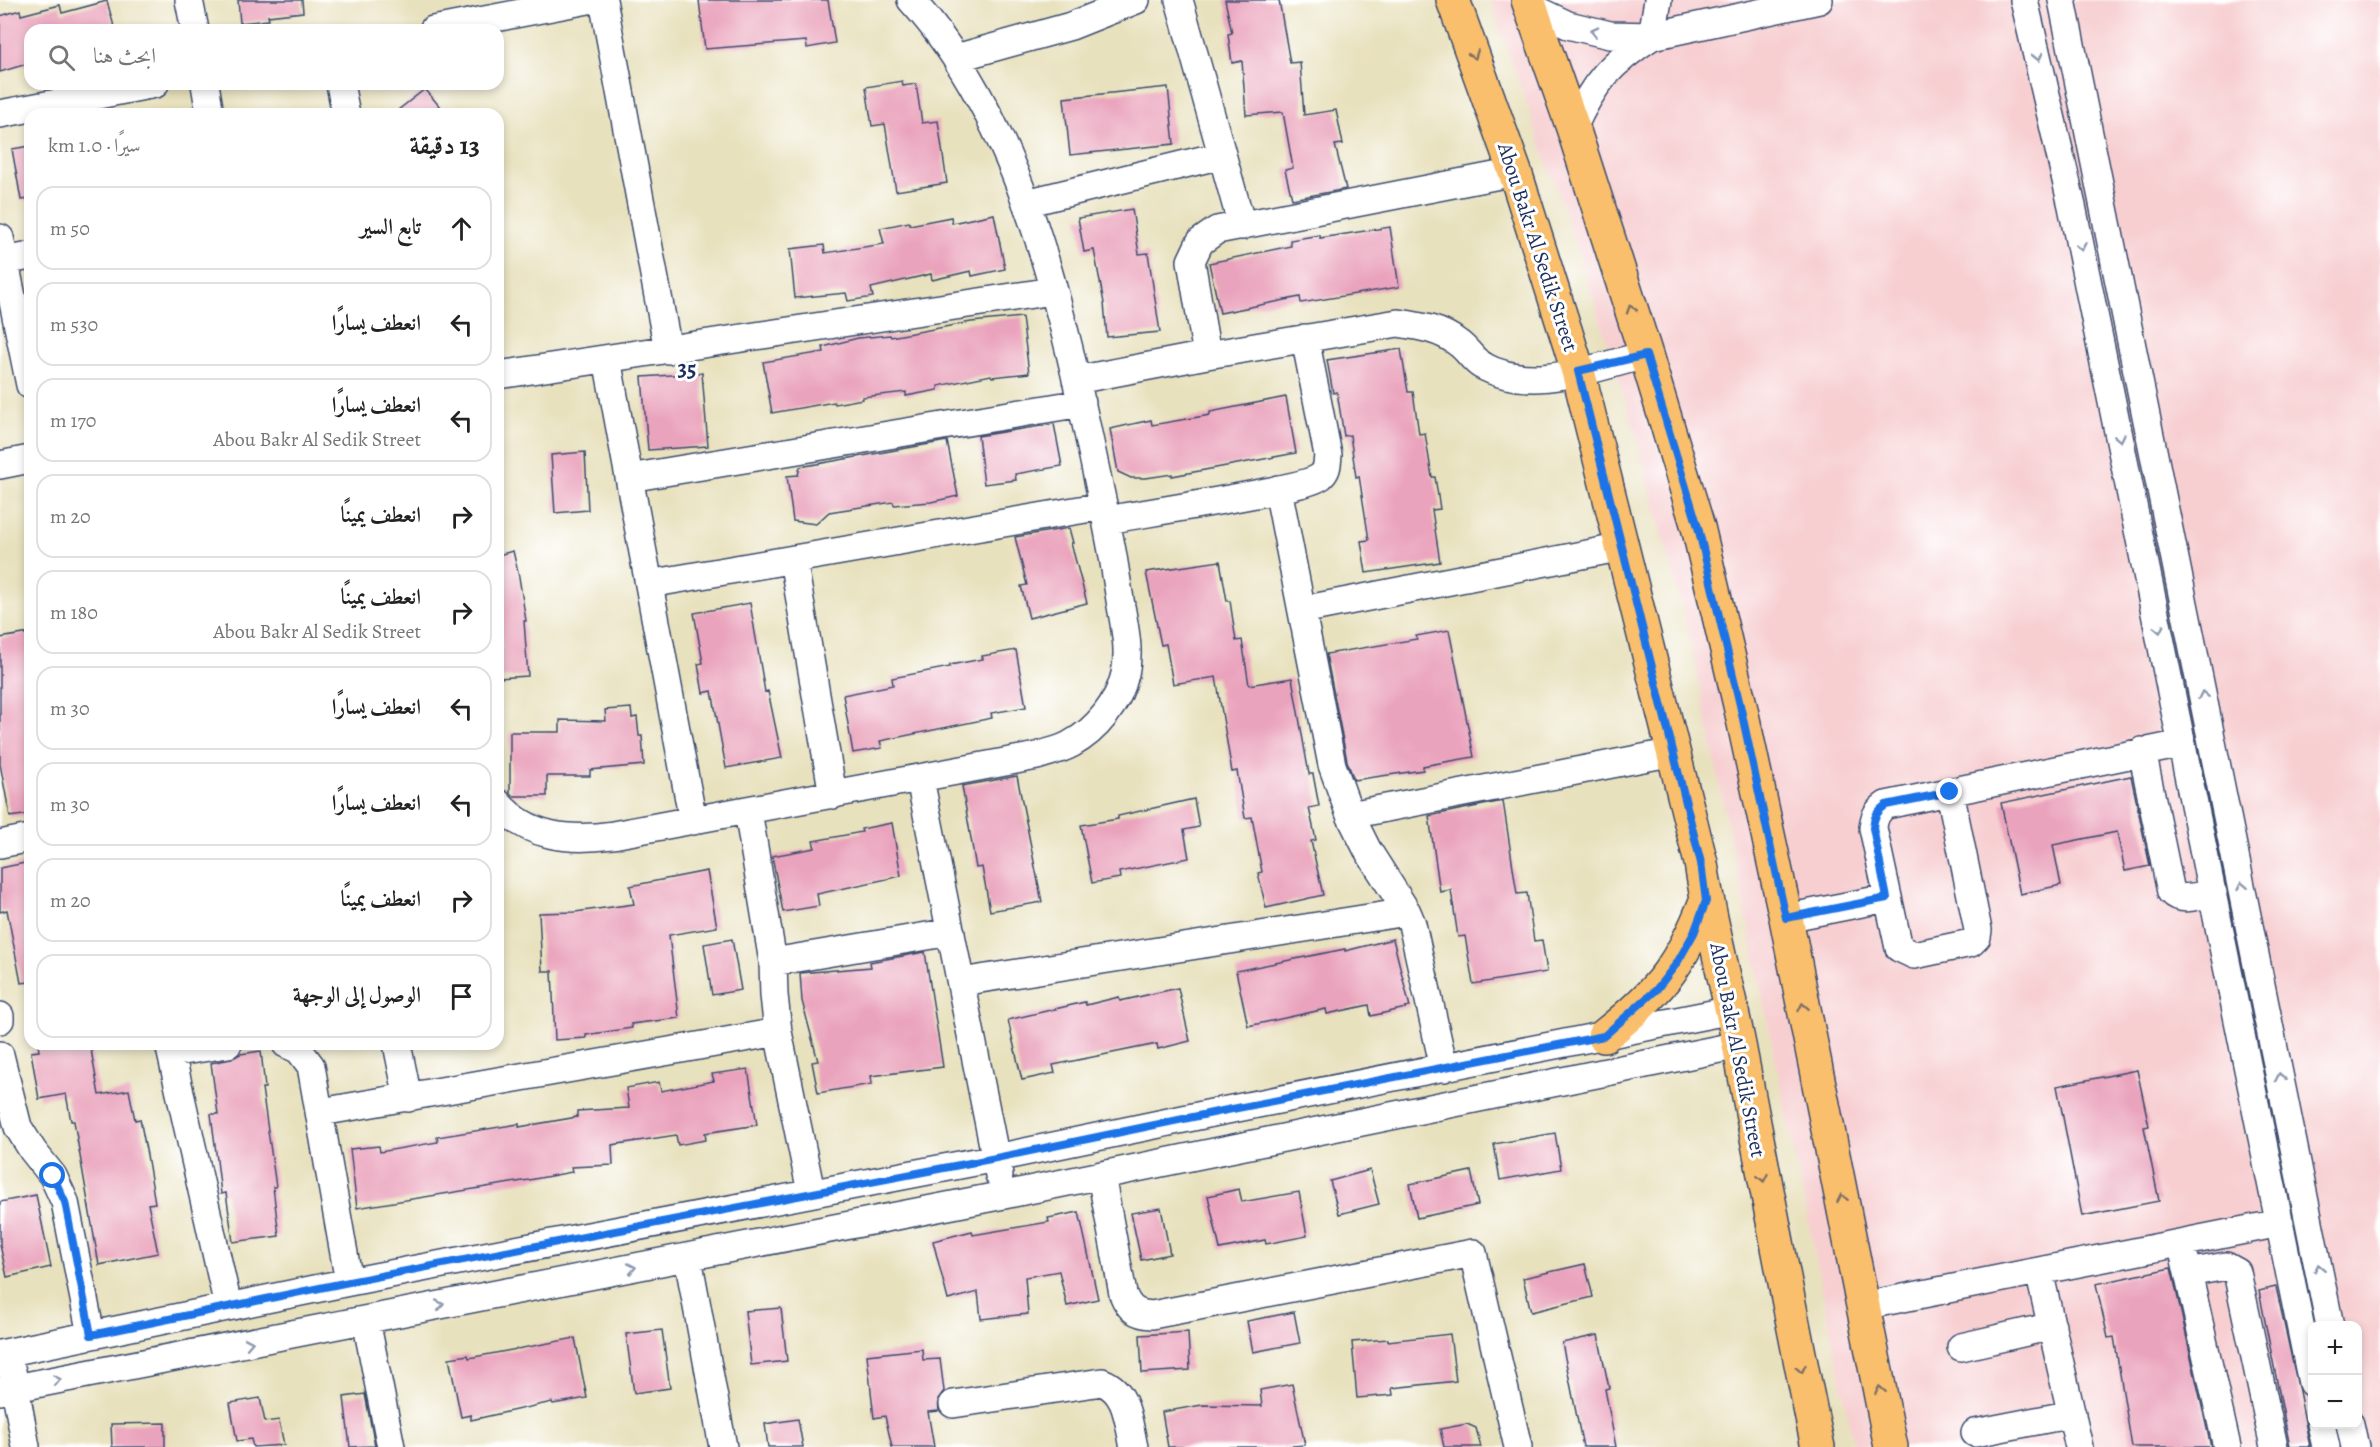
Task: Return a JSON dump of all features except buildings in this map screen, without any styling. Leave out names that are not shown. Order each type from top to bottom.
[{"type":"main road","name":"Abou Bakr Al Sedik Street","points":[[1453,0],[1515,172],[1578,371],[1623,547],[1701,863],[1706,901],[1732,1010],[1783,1280],[1818,1447]]},
{"type":"main road","points":[[1529,4],[1573,128],[1698,527],[1740,705],[1786,918],[1891,1447]]},
{"type":"main road","points":[[1604,1036],[1656,990],[1677,963],[1694,933],[1706,901]]},
{"type":"street","points":[[189,0],[194,24]]},
{"type":"street","points":[[458,24],[542,4],[588,0]]},
{"type":"street","points":[[603,0],[668,350]]},
{"type":"street","points":[[504,808],[526,825],[554,836],[584,840],[693,821],[1037,756],[1072,744],[1100,721],[1117,699],[1125,675],[1128,650],[1105,513],[1079,391],[1053,291],[1026,203],[992,122],[956,58],[930,21],[911,0]]},
{"type":"street","points":[[956,58],[1071,26],[1105,7],[1136,0]]},
{"type":"street","points":[[1179,0],[1242,226]]},
{"type":"street","points":[[1573,128],[1586,100],[1604,74],[1626,53],[1652,36],[1658,0]]},
{"type":"street","points":[[1529,4],[1568,25],[1610,35],[1652,36],[1772,5],[1819,0]]},
{"type":"street","points":[[2024,0],[2072,206],[2311,1375]]},
{"type":"street","points":[[2062,0],[2329,1321]]},
{"type":"street","points":[[31,108],[124,90]]},
{"type":"street","points":[[206,90],[209,108]]},
{"type":"street","points":[[341,90],[345,108]]},
{"type":"street","points":[[0,114],[24,109]]},
{"type":"street","points":[[1026,203],[1222,155]]},
{"type":"street","points":[[1207,355],[1191,261],[1200,242],[1217,230],[1515,172]]},
{"type":"street","points":[[8,261],[24,351]]},
{"type":"street","points":[[504,374],[1053,291]]},
{"type":"street","points":[[629,478],[1079,391],[1207,355],[1398,323],[1430,328],[1458,342],[1480,364],[1512,377],[1546,379],[1646,355]]},
{"type":"street","points":[[649,584],[793,559],[1278,489],[1312,482],[1321,477],[1327,469],[1328,455],[1305,338]]},
{"type":"street","points":[[607,359],[693,821]]},
{"type":"street","points":[[0,465],[24,460]]},
{"type":"street","points":[[1278,489],[1332,765],[1350,815],[1385,881],[1407,912],[1412,924],[1444,1068]]},
{"type":"street","points":[[1302,610],[1623,547]]},
{"type":"street","points":[[793,559],[833,795]]},
{"type":"street","points":[[1950,792],[1978,930],[1977,937],[1971,943],[1914,955],[1899,948],[1873,828],[1874,818],[1879,810],[1886,805],[2182,744]]},
{"type":"street","points":[[2142,751],[2171,892],[2182,899],[2213,893]]},
{"type":"street","points":[[1350,815],[1674,752]]},
{"type":"street","points":[[920,779],[1004,1195]]},
{"type":"street","points":[[748,811],[773,962],[778,1032],[811,1192]]},
{"type":"street","points":[[0,844],[24,839]]},
{"type":"street","points":[[1786,918],[1887,898]]},
{"type":"street","points":[[961,982],[1407,912]]},
{"type":"street","points":[[773,962],[951,932]]},
{"type":"street","points":[[26,1447],[8,1389],[4,1353],[228,1306],[996,1158],[1732,1010]]},
{"type":"street","points":[[1676,1021],[1684,1056]]},
{"type":"street","points":[[321,1112],[778,1032]]},
{"type":"street","points":[[8,1389],[688,1258],[1739,1045]]},
{"type":"street","points":[[170,1050],[228,1306]]},
{"type":"street","points":[[298,1050],[311,1066],[321,1112],[349,1282]]},
{"type":"street","points":[[398,1050],[408,1098]]},
{"type":"street","points":[[0,1055],[21,1133],[53,1176],[65,1202],[91,1335]]},
{"type":"street","points":[[1101,1175],[1123,1294],[1128,1306],[1139,1314],[1152,1315],[1473,1253],[1518,1447]]},
{"type":"street","points":[[1863,1306],[2280,1223]]},
{"type":"street","points":[[2181,1243],[2228,1447]]},
{"type":"street","points":[[688,1258],[723,1447]]},
{"type":"street","points":[[2188,1273],[2226,1266],[2237,1272],[2274,1447]]},
{"type":"street","points":[[2040,1271],[2079,1447]]},
{"type":"street","points":[[366,1320],[391,1447]]},
{"type":"street","points":[[1960,1347],[2052,1326]]},
{"type":"street","points":[[953,1404],[1102,1382],[1113,1386],[1121,1394],[1134,1447]]},
{"type":"street","points":[[1975,1433],[2072,1414]]},
{"type":"street","points":[[2322,1429],[2326,1447]]},
{"type":"street","points":[[2351,1429],[2355,1447]]},
{"type":"shaded area","points":[[1490,0],[2380,0],[2380,1447],[1854,1447],[1690,639],[1634,429],[1580,257]]},
{"type":"district","name":"35","points":[[687,369]]},
{"type":"route","points":[[53,1176],[61,1188],[65,1202],[91,1335],[349,1282],[996,1158],[1604,1036],[1656,990],[1677,963],[1694,933],[1706,901],[1701,863],[1578,371],[1646,355],[1698,527],[1740,705],[1786,918],[1887,898],[1873,828],[1874,818],[1886,805],[1950,792]]}]
